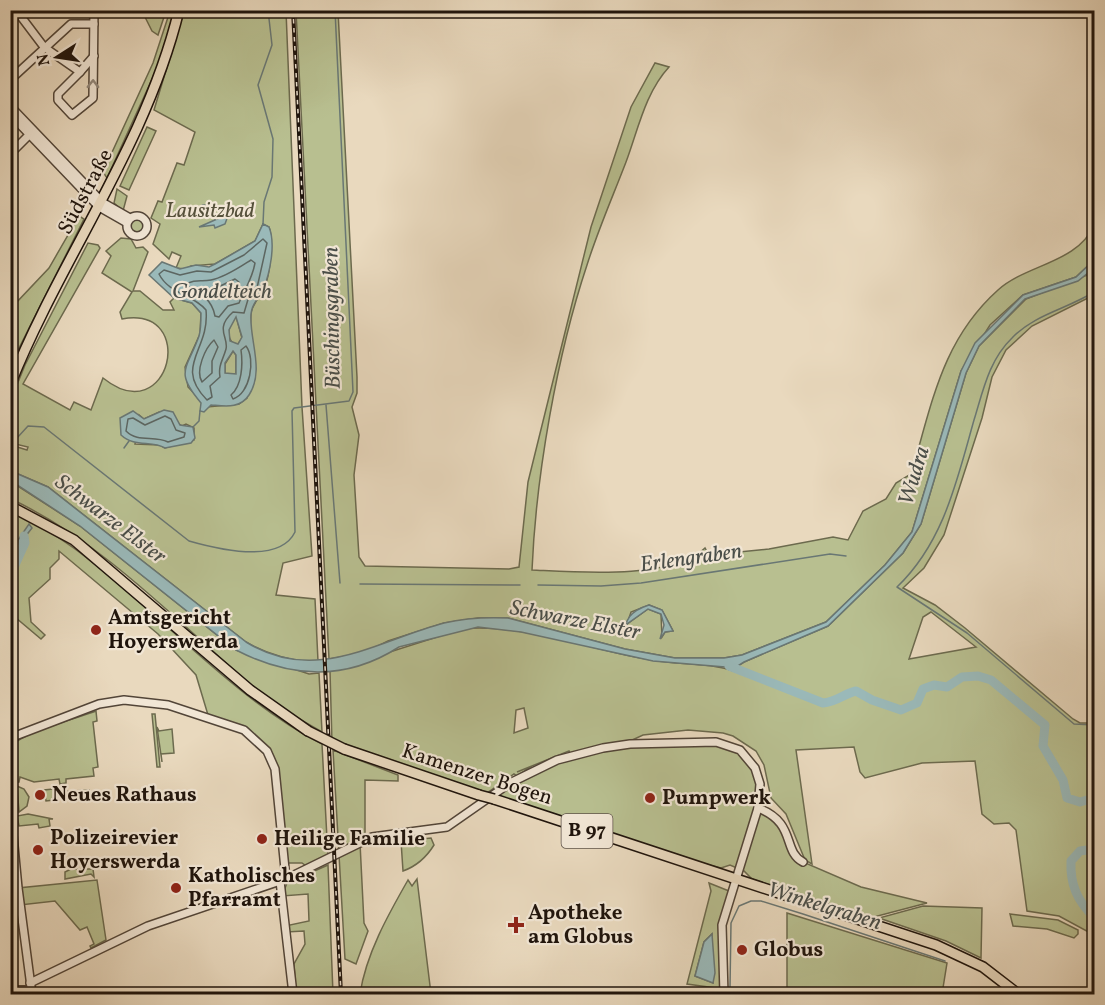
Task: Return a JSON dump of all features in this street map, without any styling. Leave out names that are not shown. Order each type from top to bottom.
[{"type":"main road","name":"Südstraße","points":[[10,385],[45,309],[134,139],[161,72],[179,10]]},
{"type":"main road","name":"Kamenzer Bogen","points":[[10,506],[74,540],[250,690],[308,731],[344,748],[479,795],[951,950],[983,966],[1018,994]]},
{"type":"street","points":[[16,10],[45,47],[80,72]]},
{"type":"street","points":[[94,10],[94,56],[93,98],[72,115],[58,100],[58,94],[94,56]]},
{"type":"street","points":[[10,80],[71,24],[94,24]]},
{"type":"street","points":[[10,106],[100,204]]},
{"type":"street","points":[[10,114],[100,204],[129,220]]},
{"type":"street","points":[[10,153],[30,134]]},
{"type":"street","points":[[10,738],[99,704],[124,699],[168,705],[244,730],[267,751],[274,769],[293,994]]},
{"type":"street","points":[[10,990],[31,989],[151,925],[283,880],[372,837],[438,830],[460,819],[509,779],[557,760],[603,748],[630,744],[716,742],[740,750],[755,768],[760,784],[758,808],[722,925],[724,994]]},
{"type":"street","points":[[10,804],[31,989]]},
{"type":"street","points":[[758,808],[778,818],[794,853],[803,862]]},
{"type":"green space","points":[[153,11],[166,11],[158,35],[152,31],[145,17]]},
{"type":"green space","points":[[170,11],[175,11],[158,66],[107,178],[103,172],[153,63]]},
{"type":"green space","name":"Lausitzbad","points":[[184,11],[286,11],[302,407],[312,556],[283,563],[276,595],[315,599],[318,661],[300,661],[281,657],[246,642],[48,487],[11,471],[11,445],[27,450],[28,447],[11,443],[10,402],[25,365],[88,243],[98,245],[100,248],[23,384],[70,410],[74,402],[91,410],[103,378],[126,390],[145,390],[159,379],[167,364],[167,346],[161,330],[146,320],[122,319],[120,312],[132,292],[102,273],[111,256],[106,251],[121,238],[131,239],[136,248],[143,247],[148,252],[133,291],[140,291],[163,310],[174,310],[170,302],[174,298],[192,303],[201,313],[200,334],[185,367],[188,387],[207,407],[239,404],[247,398],[251,312],[265,286],[269,270],[271,250],[269,227],[263,224],[255,241],[215,264],[191,266],[185,269],[176,268],[181,256],[172,252],[169,259],[153,244],[160,224],[151,218],[158,201],[162,202],[177,163],[184,165],[195,132],[154,110]],"holes":[[[159,412],[182,426],[186,424],[194,428],[194,440],[165,448],[160,445],[135,444],[139,415],[144,419]]]},
{"type":"green space","points":[[296,11],[338,11],[357,377],[357,393],[352,407],[359,435],[354,475],[359,557],[365,566],[509,569],[519,567],[528,482],[591,227],[631,107],[655,63],[669,67],[654,88],[643,112],[591,252],[566,337],[543,455],[532,570],[623,572],[648,570],[690,558],[705,548],[709,555],[769,549],[833,537],[848,540],[863,511],[886,499],[896,483],[911,474],[941,375],[963,331],[979,310],[1010,281],[1076,248],[1094,225],[1094,260],[1076,277],[1023,295],[990,325],[961,371],[912,532],[885,565],[826,622],[742,655],[724,658],[675,658],[625,649],[508,618],[478,618],[444,623],[388,641],[364,653],[329,659]],"holes":[[[649,605],[662,610],[673,631],[665,632],[662,637],[661,614],[648,609],[627,624],[631,612]]]},
{"type":"green space","points":[[147,127],[156,131],[129,190],[120,186]]},
{"type":"green space","points":[[117,189],[127,196],[123,211],[114,203]]},
{"type":"green space","points":[[79,216],[84,219],[11,364],[11,319],[16,303],[49,268]]},
{"type":"green space","points":[[137,219],[142,221],[144,226],[142,231],[137,233],[132,231],[130,226],[132,221]]},
{"type":"green space","points":[[1094,268],[1094,295],[1032,326],[1006,350],[992,377],[982,418],[944,535],[924,568],[903,588],[935,605],[965,628],[1073,719],[1080,723],[1094,723],[1094,935],[1059,916],[1027,911],[1016,830],[1009,823],[994,824],[982,814],[975,761],[922,763],[865,778],[860,772],[854,747],[796,750],[812,864],[805,860],[786,814],[771,798],[764,765],[756,751],[733,736],[723,733],[688,730],[643,735],[628,742],[570,753],[569,751],[517,772],[532,766],[517,776],[514,774],[484,795],[332,743],[330,671],[462,629],[483,628],[531,633],[629,656],[662,662],[705,665],[736,672],[736,667],[744,662],[828,626],[903,553],[921,524],[966,373],[979,346],[1026,299],[1087,275]],"holes":[[[931,612],[976,647],[909,659],[923,617]],[[524,708],[528,728],[514,733],[516,710]]]},
{"type":"green space","points":[[236,316],[242,338],[238,344],[234,344],[231,341],[229,330]]},
{"type":"green space","points":[[233,351],[236,355],[236,374],[225,374],[225,364]]},
{"type":"green space","points":[[10,481],[80,526],[236,650],[309,674],[319,673],[322,732],[282,709],[252,686],[107,559],[44,516],[11,499]]},
{"type":"green space","points":[[11,512],[44,528],[74,548],[246,694],[270,712],[322,744],[328,858],[309,868],[302,863],[282,863],[271,762],[251,733],[208,715],[196,675],[158,634],[59,551],[59,559],[50,568],[50,579],[29,598],[31,622],[45,635],[41,639],[16,618],[11,622]]},
{"type":"green space","points":[[96,711],[97,721],[93,722],[98,767],[93,768],[94,776],[66,779],[66,783],[60,784],[59,779],[34,782],[20,777],[19,782],[11,783],[11,754],[13,746],[18,741],[38,731]]},
{"type":"green space","points":[[152,714],[155,714],[160,767],[157,767]]},
{"type":"green space","points":[[157,727],[159,731],[172,729],[174,753],[161,754],[162,762]]},
{"type":"green space","points":[[716,742],[746,759],[752,766],[758,782],[758,808],[780,821],[796,859],[861,887],[927,903],[870,918],[752,879],[744,871],[730,865],[721,868],[693,861],[493,795],[537,769],[603,748]]},
{"type":"green space","points":[[333,750],[398,775],[398,781],[365,780],[365,840],[360,843],[364,923],[368,931],[356,964],[345,959]]},
{"type":"green space","points":[[17,786],[24,789],[29,797],[27,806],[19,812]]},
{"type":"green space","points":[[53,789],[54,792],[90,790],[54,795],[54,800],[46,801],[44,790]]},
{"type":"green space","points":[[28,814],[53,819],[49,819],[50,826],[39,828],[38,824],[19,826],[17,816]]},
{"type":"green space","points":[[431,838],[434,845],[428,854],[417,864],[403,871],[401,841]]},
{"type":"green space","points":[[328,865],[333,994],[296,994],[294,964],[305,944],[304,931],[286,932],[285,926],[309,921],[308,894],[282,896],[287,883]]},
{"type":"green space","points":[[71,869],[93,869],[94,877],[91,874],[65,879],[65,872]]},
{"type":"green space","points":[[417,879],[431,994],[360,994],[367,964],[386,921],[408,880],[412,886]]},
{"type":"green space","points":[[97,880],[106,940],[91,948],[90,946],[94,944],[87,927],[80,930],[55,901],[20,905],[18,888]]},
{"type":"green space","points":[[709,883],[729,891],[723,913],[723,989],[687,984],[711,891]],"holes":[[[712,934],[713,983],[695,976],[704,942]]]},
{"type":"green space","points":[[923,906],[982,908],[981,958],[946,941],[879,918]]},
{"type":"green space","points":[[787,913],[947,963],[942,994],[787,994]]},
{"type":"green space","points":[[1010,914],[1058,920],[1078,930],[1078,934],[1074,938],[1047,929],[1013,926]]},
{"type":"water","points":[[203,205],[227,207],[229,213],[225,224],[215,228],[214,225],[199,227],[226,215],[223,208],[205,208]]},
{"type":"water","name":"Gondelteich","points":[[263,224],[269,227],[272,242],[270,267],[263,290],[251,314],[256,365],[254,385],[249,395],[237,405],[211,405],[204,412],[200,411],[201,403],[188,384],[185,370],[199,336],[201,313],[192,303],[174,298],[149,275],[162,262],[180,269],[196,265],[209,267],[255,241]],"holes":[[[236,317],[242,337],[238,344],[230,341],[229,330]],[[233,351],[236,355],[236,374],[225,373],[225,363]]]},
{"type":"water","points":[[1094,260],[1094,268],[1078,281],[1025,299],[979,346],[966,373],[921,524],[903,553],[828,626],[744,662],[736,667],[739,669],[736,672],[725,667],[653,661],[521,632],[478,627],[399,647],[359,666],[318,672],[277,666],[236,650],[80,526],[11,481],[11,471],[48,487],[246,642],[272,654],[297,660],[321,660],[346,655],[444,623],[492,618],[508,618],[625,649],[675,658],[724,658],[742,655],[826,622],[885,565],[912,532],[961,371],[975,343],[1023,295],[1076,277]]},
{"type":"water","points":[[164,410],[173,412],[180,425],[193,427],[195,438],[191,443],[165,448],[154,444],[137,443],[121,435],[120,418],[133,411],[144,419]]},
{"type":"water","points":[[29,524],[32,528],[25,537],[27,543],[21,550],[17,548],[18,540]]},
{"type":"water","points":[[649,605],[662,610],[673,631],[665,632],[660,639],[664,625],[661,614],[648,609],[627,624],[623,638],[627,621],[633,613]]},
{"type":"water","points":[[712,934],[715,973],[713,983],[695,976],[704,942]]},
{"type":"waterway","points":[[263,224],[264,202],[272,177],[273,139],[258,85],[272,45],[268,10]]},
{"type":"waterway","name":"Büschingsgraben","points":[[17,438],[28,426],[44,427],[189,541],[215,548],[246,552],[262,551],[276,548],[287,542],[295,532],[292,411],[294,408],[349,401],[353,392],[335,10]]},
{"type":"waterway","points":[[1094,292],[1031,323],[1004,347],[992,366],[984,387],[955,487],[938,530],[913,569],[897,587],[967,633],[1074,724],[1094,725]]},
{"type":"waterway","name":"Erlengraben","points":[[326,405],[340,583]]},
{"type":"waterway","points":[[193,427],[199,421],[200,411]]},
{"type":"waterway","points":[[124,448],[129,441]]},
{"type":"waterway","points":[[10,576],[25,543],[24,536]]},
{"type":"waterway","name":"Erlengraben","points":[[538,585],[601,586],[641,583],[830,554],[846,556]]},
{"type":"waterway","name":"Erlengraben","points":[[360,584],[520,585]]},
{"type":"waterway","name":"Schwarze Elster","points":[[729,666],[823,703],[856,691],[872,700],[901,710],[917,703],[923,689],[934,685],[947,687],[962,677],[978,676],[991,680],[1045,725],[1043,746],[1063,780],[1067,798],[1080,802],[1094,798]]},
{"type":"waterway","name":"Schwarze Elster","points":[[1094,849],[1080,851],[1071,861],[1076,892],[1083,905],[1094,917]]},
{"type":"waterway","name":"Winkelgraben","points":[[730,987],[731,923],[739,906],[751,901],[761,901],[945,961]]},
{"type":"railway","points":[[293,10],[341,994]]},
{"type":"place","name":"Amtsgericht Hoyerswerda","points":[[96,630]]},
{"type":"place","name":"Neues Rathaus","points":[[40,795]]},
{"type":"place","name":"Pumpwerk","points":[[650,798]]},
{"type":"place","name":"Heilige Familie","points":[[262,839]]},
{"type":"place","name":"Polizeirevier Hoyerswerda","points":[[38,850]]},
{"type":"place","name":"Katholisches Pfarramt","points":[[176,888]]},
{"type":"place","name":"Apotheke am Globus","points":[[516,925]]},
{"type":"place","name":"Globus","points":[[742,950]]},
{"type":"water label","name":"Wudra","points":[[915,476]]}]
